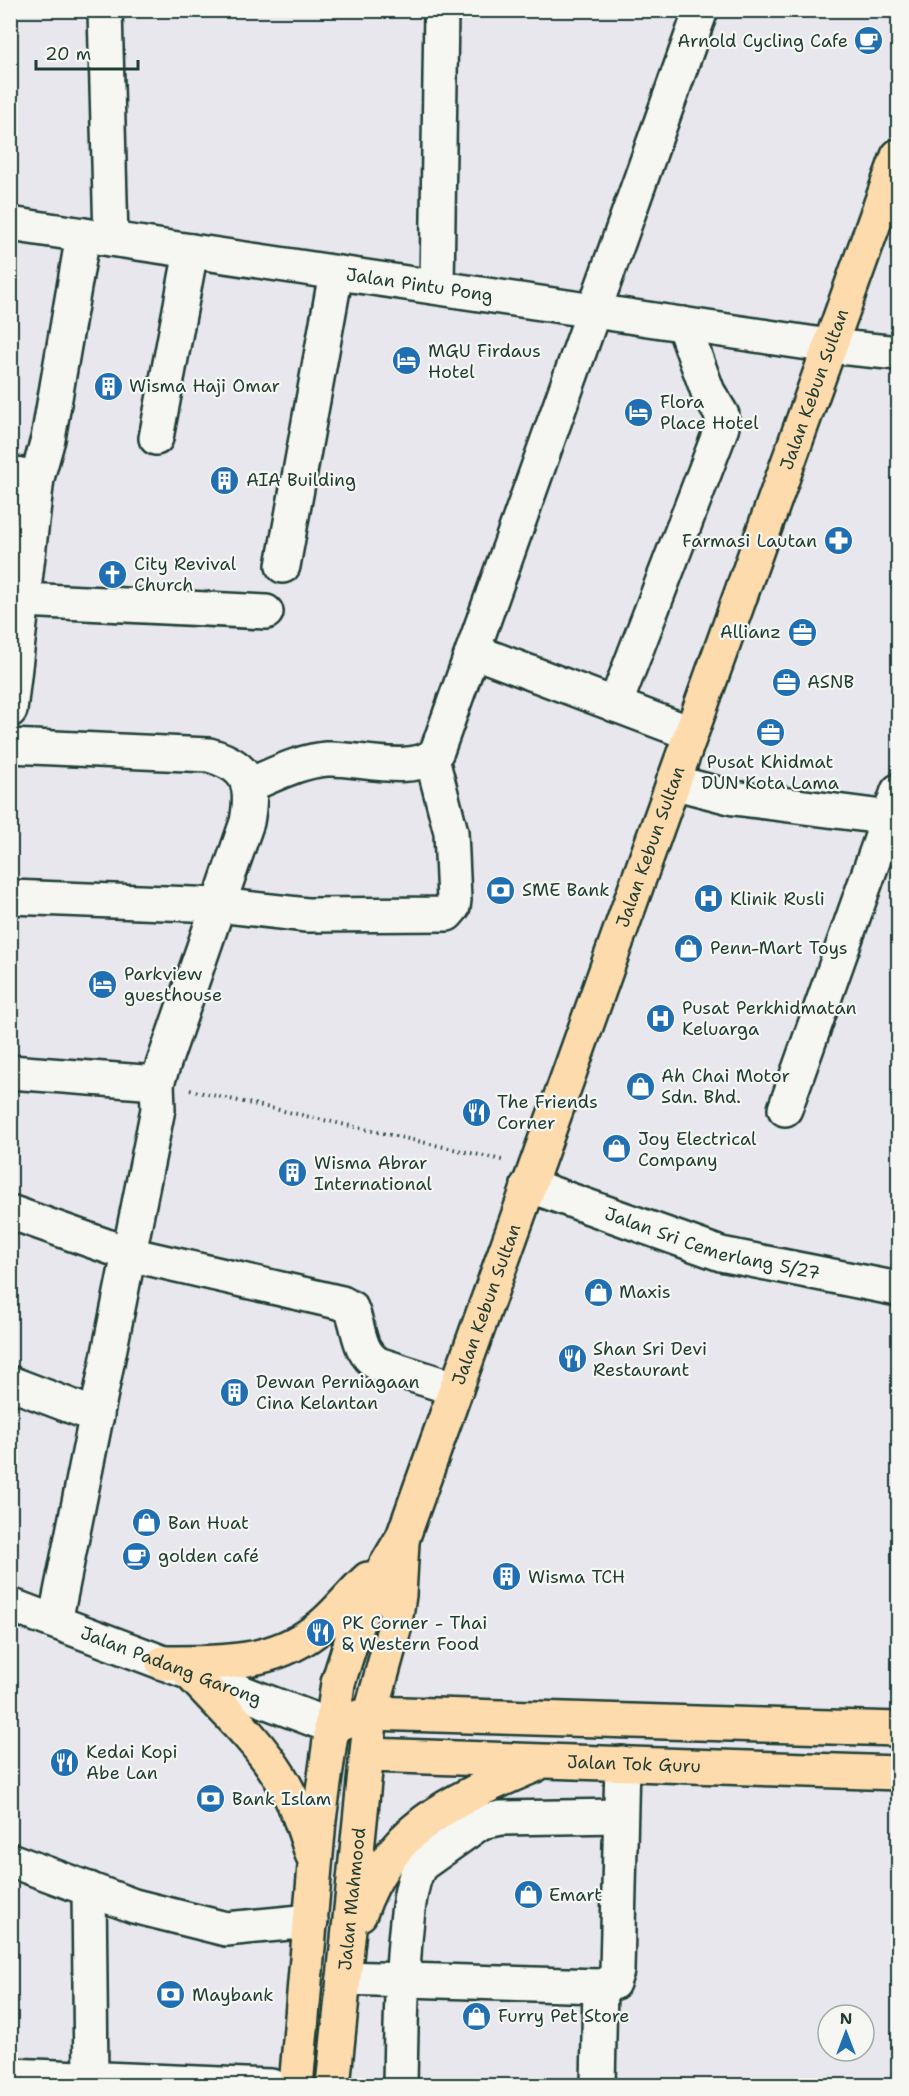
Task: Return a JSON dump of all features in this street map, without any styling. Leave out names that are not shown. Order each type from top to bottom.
[{"type":"main road","name":"Jalan Kebun Sultan","points":[[331,1726],[348,1649],[371,1591],[395,1550],[456,1389],[898,156]]},
{"type":"main road","name":"Jalan Kebun Sultan","points":[[371,1713],[394,1629],[399,1594],[395,1550]]},
{"type":"main road","points":[[176,1668],[252,1660],[284,1649],[315,1631],[395,1550]]},
{"type":"main road","points":[[176,1668],[254,1742],[280,1778],[300,1817],[316,1864]]},
{"type":"main road","points":[[331,1726],[371,1713],[898,1729]]},
{"type":"main road","name":"Jalan Mahmood","points":[[333,2085],[371,1713]]},
{"type":"main road","points":[[331,1726],[368,1755]]},
{"type":"main road","points":[[296,2085],[331,1726]]},
{"type":"main road","name":"Jalan Tok Guru","points":[[368,1755],[898,1773]]},
{"type":"main road","points":[[346,1966],[366,1896],[384,1864],[407,1837],[430,1816],[461,1797],[545,1761]]},
{"type":"street","points":[[10,710],[23,600],[24,476],[48,439],[97,237],[105,10]]},
{"type":"street","points":[[437,287],[441,10]]},
{"type":"street","points":[[249,785],[306,762],[328,759],[414,765],[432,759],[437,752],[701,10]]},
{"type":"street","name":"Jalan Pintu Pong","points":[[10,224],[829,346],[898,353]]},
{"type":"street","points":[[156,438],[191,251]]},
{"type":"street","points":[[283,566],[336,273]]},
{"type":"street","points":[[615,705],[722,427],[722,415],[708,392],[682,324]]},
{"type":"street","points":[[23,600],[266,612]]},
{"type":"street","points":[[473,651],[690,733]]},
{"type":"street","points":[[10,746],[209,755],[228,760],[241,770],[249,785],[250,803],[247,822],[157,1083],[158,1109],[55,1622]]},
{"type":"street","points":[[10,897],[218,905],[307,915],[441,915],[450,912],[454,900],[450,832],[432,759]]},
{"type":"street","points":[[673,782],[734,798],[895,809],[785,1109]]},
{"type":"street","points":[[10,1072],[157,1083]]},
{"type":"street","name":"Jalan Sri Cemerlang 5/27","points":[[532,1176],[721,1254],[898,1289]]},
{"type":"street","points":[[10,1212],[129,1254],[342,1303],[351,1308],[363,1351],[369,1358],[378,1364],[456,1389]]},
{"type":"street","points":[[10,1383],[97,1416]]},
{"type":"street","name":"Jalan Padang Garong","points":[[10,1605],[331,1726]]},
{"type":"street","points":[[346,1966],[403,1982],[600,1986],[613,1983],[616,1971],[622,1763]]},
{"type":"street","points":[[400,2085],[403,1982],[410,1889],[415,1872],[422,1864],[481,1822],[501,1818],[620,1816]]},
{"type":"street","points":[[10,1860],[134,1906],[226,1929],[311,1921]]},
{"type":"street","points":[[89,1889],[91,2078]]},
{"type":"street","points":[[598,2085],[600,1986]]},
{"type":"street","points":[[10,2074],[271,2085]]},
{"type":"path","points":[[157,1083],[532,1176]]},
{"type":"place","name":"Arnold Cycling Cafe","points":[[869,41]]},
{"type":"place","name":"MGU Firdaus Hotel","points":[[407,361]]},
{"type":"place","name":"Wisma Haji Omar","points":[[108,386]]},
{"type":"place","name":"Flora Place Hotel","points":[[639,412]]},
{"type":"place","name":"AIA Building","points":[[225,480]]},
{"type":"place","name":"Farmasi Lautan","points":[[838,541]]},
{"type":"place","name":"City Revival Church","points":[[113,574]]},
{"type":"place","name":"Allianz","points":[[802,632]]},
{"type":"place","name":"ASNB","points":[[786,682]]},
{"type":"place","name":"Pusat Khidmat DUN Kota Lama","points":[[770,733]]},
{"type":"place","name":"SME Bank","points":[[501,890]]},
{"type":"place","name":"Klinik Rusli","points":[[709,899]]},
{"type":"place","name":"Penn-Mart Toys","points":[[689,948]]},
{"type":"place","name":"Parkview guesthouse","points":[[103,984]]},
{"type":"place","name":"Pusat Perkhidmatan Keluarga","points":[[661,1018]]},
{"type":"place","name":"Ah Chai Motor Sdn. Bhd.","points":[[640,1086]]},
{"type":"place","name":"The Friends Corner","points":[[476,1112]]},
{"type":"place","name":"Joy Electrical Company","points":[[617,1149]]},
{"type":"place","name":"Wisma Abrar International","points":[[293,1173]]},
{"type":"place","name":"Maxis","points":[[598,1292]]},
{"type":"place","name":"Shan Sri Devi Restaurant","points":[[572,1359]]},
{"type":"place","name":"Dewan Perniagaan Cina Kelantan","points":[[235,1392]]},
{"type":"place","name":"Ban Huat","points":[[147,1523]]},
{"type":"place","name":"golden café","points":[[137,1556]]},
{"type":"place","name":"Wisma TCH","points":[[507,1577]]},
{"type":"place","name":"PK Corner - Thai & Western Food","points":[[321,1633]]},
{"type":"place","name":"Kedai Kopi Abe Lan","points":[[65,1762]]},
{"type":"place","name":"Bank Islam","points":[[211,1799]]},
{"type":"place","name":"Emart","points":[[528,1895]]},
{"type":"place","name":"Maybank","points":[[171,1995]]},
{"type":"place","name":"Furry Pet Store","points":[[477,2016]]}]
